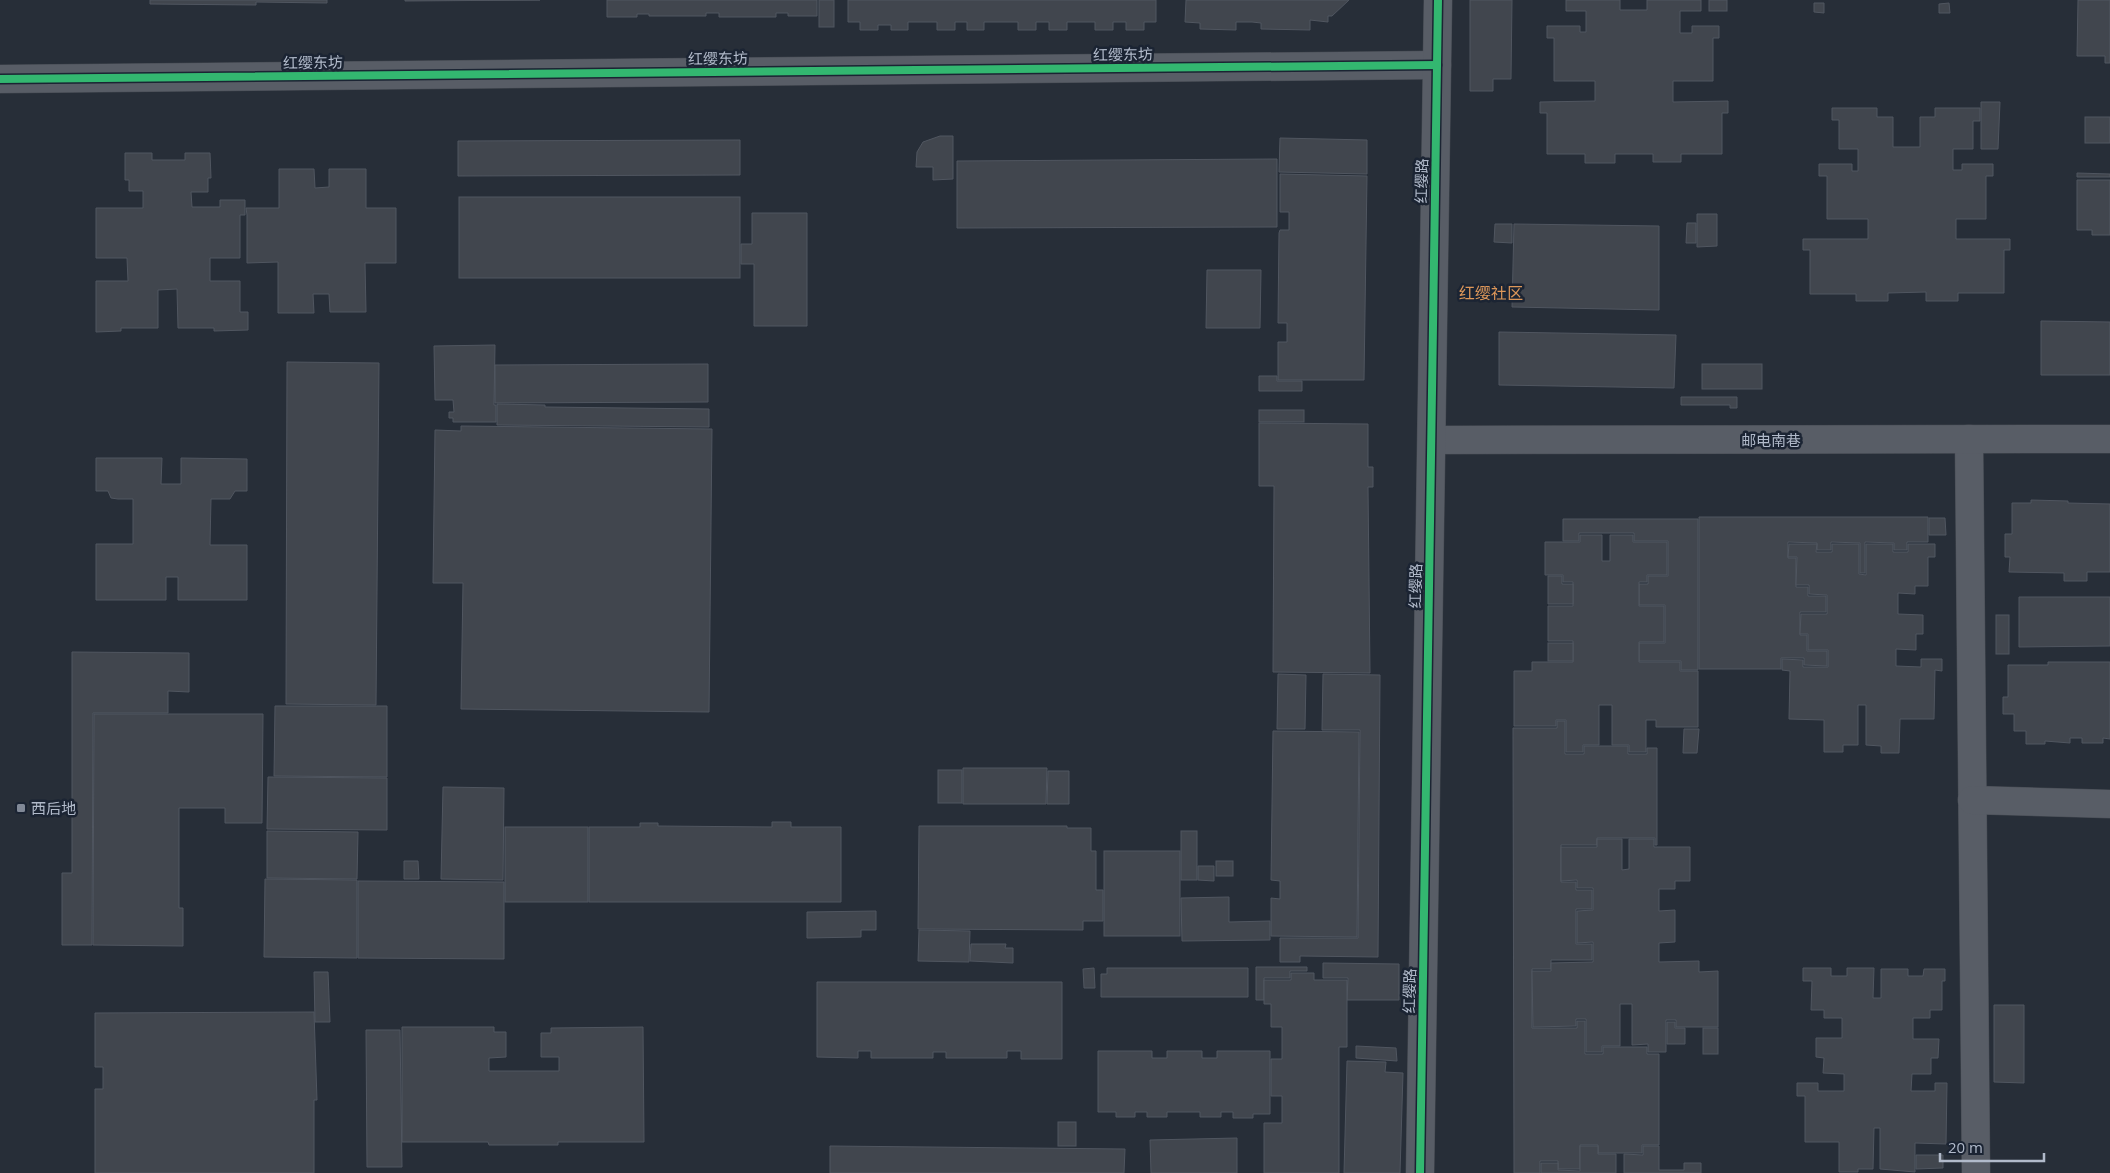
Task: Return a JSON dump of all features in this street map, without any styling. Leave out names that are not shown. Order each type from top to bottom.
[{"type":"street","name":"红缨路","points":[[1420,1173],[1438,0]]},
{"type":"street","name":"红缨东坊","points":[[0,79],[1437,65]]},
{"type":"street","points":[[1969,439],[1976,1173]]},
{"type":"street","name":"邮电南巷","points":[[1432,440],[2110,440]]},
{"type":"street","points":[[1972,800],[2110,804]]},
{"type":"building","points":[[150,0],[327,0],[327,3],[256,2],[256,5],[150,4]]},
{"type":"building","points":[[405,0],[540,0],[405,1]]},
{"type":"building","points":[[607,0],[817,0],[817,16],[788,16],[788,13],[776,13],[776,17],[719,17],[719,13],[706,13],[706,16],[649,16],[649,14],[637,14],[637,17],[607,17]]},
{"type":"building","points":[[819,0],[834,0],[834,27],[819,27]]},
{"type":"building","points":[[848,0],[1156,0],[1156,22],[1144,22],[1144,30],[1126,30],[1126,22],[1113,22],[1113,30],[1095,30],[1095,22],[1067,22],[1067,30],[1049,30],[1049,22],[1036,22],[1036,30],[1018,30],[1018,22],[984,22],[984,30],[967,30],[967,22],[955,22],[955,30],[937,30],[937,22],[908,22],[908,30],[891,30],[891,25],[878,25],[878,30],[860,30],[860,22],[848,22]]},
{"type":"building","points":[[1186,0],[1349,0],[1332,16],[1328,16],[1328,22],[1310,20],[1310,30],[1261,29],[1261,23],[1236,22],[1236,30],[1200,29],[1200,23],[1185,22]]},
{"type":"building","points":[[1470,0],[1512,0],[1511,79],[1493,79],[1493,91],[1470,91]]},
{"type":"building","points":[[1566,0],[1620,0],[1620,10],[1647,10],[1647,0],[1701,0],[1701,11],[1680,11],[1680,33],[1692,33],[1692,26],[1719,26],[1719,38],[1713,38],[1713,81],[1673,81],[1673,102],[1728,101],[1728,113],[1722,113],[1722,154],[1681,154],[1681,162],[1653,162],[1653,154],[1615,154],[1615,163],[1585,163],[1585,154],[1547,154],[1547,113],[1540,113],[1540,102],[1595,101],[1595,81],[1554,81],[1554,38],[1547,38],[1547,26],[1580,26],[1580,32],[1586,32],[1586,11],[1566,11]]},
{"type":"building","points":[[1709,0],[1727,0],[1727,11],[1709,11]]},
{"type":"building","points":[[2078,0],[2110,0],[2110,63],[2105,63],[2105,56],[2077,56]]},
{"type":"building","points":[[1814,3],[1824,3],[1824,13],[1814,12]]},
{"type":"building","points":[[1949,3],[1950,13],[1939,13],[1939,4]]},
{"type":"building","points":[[1981,102],[2000,102],[1998,149],[1981,149]]},
{"type":"building","points":[[1832,108],[1877,108],[1877,117],[1893,117],[1893,147],[1920,147],[1920,117],[1935,117],[1935,108],[1980,108],[1980,121],[1973,121],[1973,149],[1953,149],[1953,170],[1962,170],[1962,164],[1993,164],[1993,176],[1986,176],[1986,219],[1956,219],[1956,239],[2010,239],[2010,250],[2004,250],[2004,293],[1958,293],[1958,301],[1926,301],[1926,292],[1888,293],[1888,301],[1856,301],[1856,294],[1810,294],[1810,250],[1803,250],[1803,239],[1868,239],[1868,219],[1827,219],[1827,176],[1819,176],[1819,164],[1852,164],[1852,171],[1858,171],[1858,149],[1839,149],[1839,120],[1832,120]]},
{"type":"building","points":[[2085,117],[2110,117],[2110,143],[2085,143]]},
{"type":"building","points":[[940,136],[953,136],[953,179],[933,180],[933,167],[916,167],[917,152],[923,142]]},
{"type":"building","points":[[1280,138],[1367,140],[1367,174],[1279,172]]},
{"type":"building","points":[[740,140],[740,175],[458,176],[458,141]]},
{"type":"building","points":[[125,153],[152,153],[152,160],[185,160],[185,153],[210,153],[211,178],[208,178],[208,192],[191,192],[192,207],[220,207],[220,200],[245,200],[245,215],[240,215],[240,258],[210,258],[210,281],[240,281],[240,312],[248,312],[248,330],[214,331],[214,328],[178,328],[177,289],[158,290],[158,328],[121,328],[121,331],[96,332],[96,281],[128,281],[127,258],[96,258],[96,208],[143,208],[143,191],[129,191],[129,180],[125,180]]},
{"type":"building","points":[[1277,159],[1277,227],[957,228],[957,161]]},
{"type":"building","points":[[279,169],[314,169],[315,188],[329,187],[329,169],[366,169],[366,208],[396,208],[396,263],[365,263],[366,312],[330,312],[329,294],[313,294],[314,313],[278,313],[278,262],[247,263],[246,208],[279,208]]},
{"type":"building","points":[[2077,173],[2110,174],[2110,177],[2077,177]]},
{"type":"building","points":[[1280,174],[1367,176],[1364,380],[1278,380],[1278,342],[1287,342],[1287,323],[1278,323],[1279,233],[1280,230],[1289,230],[1289,212],[1280,212]]},
{"type":"building","points":[[2077,180],[2110,180],[2110,235],[2092,235],[2092,230],[2077,230]]},
{"type":"building","points":[[459,197],[740,197],[740,278],[459,278]]},
{"type":"building","points":[[752,213],[807,213],[807,326],[754,326],[754,264],[741,264],[741,244],[752,244]]},
{"type":"building","points":[[1697,214],[1717,214],[1717,246],[1697,247]]},
{"type":"building","points":[[1687,223],[1696,223],[1696,243],[1686,243]]},
{"type":"building","points":[[1495,224],[1512,224],[1512,243],[1494,242]]},
{"type":"building","points":[[1514,224],[1659,226],[1659,310],[1512,307]]},
{"type":"building","points":[[1207,270],[1261,270],[1260,328],[1206,328]]},
{"type":"building","points":[[2041,321],[2110,322],[2110,375],[2041,375]]},
{"type":"building","points":[[1499,332],[1676,335],[1674,388],[1499,385]]},
{"type":"building","points":[[495,345],[494,405],[496,405],[496,422],[453,422],[453,418],[449,418],[449,412],[454,412],[453,400],[435,400],[434,346]]},
{"type":"building","points":[[287,362],[379,363],[376,705],[286,704]]},
{"type":"building","points":[[708,364],[708,402],[495,403],[495,365]]},
{"type":"building","points":[[1702,364],[1762,364],[1762,389],[1702,389]]},
{"type":"building","points":[[1259,376],[1277,376],[1277,381],[1302,381],[1302,391],[1259,391]]},
{"type":"building","points":[[1681,397],[1737,397],[1737,408],[1730,408],[1730,405],[1681,405]]},
{"type":"building","points":[[497,404],[545,405],[545,407],[709,409],[709,427],[497,425]]},
{"type":"building","points":[[1259,410],[1304,410],[1304,422],[1259,422]]},
{"type":"building","points":[[1259,423],[1368,424],[1368,467],[1373,467],[1373,487],[1368,487],[1370,673],[1273,672],[1274,486],[1259,486]]},
{"type":"building","points":[[461,426],[712,429],[709,712],[461,709],[463,583],[433,583],[435,430],[461,431]]},
{"type":"building","points":[[96,458],[162,458],[161,484],[181,484],[181,458],[247,459],[247,491],[235,491],[230,499],[211,499],[210,545],[247,545],[247,600],[178,600],[178,577],[166,577],[166,600],[96,600],[96,544],[133,544],[133,499],[111,498],[108,491],[96,491]]},
{"type":"building","points":[[2031,500],[2110,504],[2110,572],[2087,572],[2087,581],[2064,581],[2064,573],[2009,572],[2010,557],[2005,557],[2005,534],[2012,534],[2012,503],[2031,503]]},
{"type":"building","points":[[1699,517],[1928,517],[1928,542],[1907,542],[1907,550],[1894,550],[1894,543],[1865,542],[1865,573],[1860,573],[1860,543],[1831,542],[1831,550],[1817,550],[1817,543],[1788,542],[1788,558],[1796,558],[1796,587],[1808,587],[1808,596],[1826,596],[1826,612],[1800,612],[1800,635],[1807,635],[1807,651],[1827,651],[1827,666],[1804,665],[1804,658],[1781,658],[1781,669],[1699,669]]},
{"type":"building","points":[[1929,518],[1945,518],[1946,535],[1929,535]]},
{"type":"building","points":[[1563,519],[1698,519],[1698,670],[1681,670],[1681,661],[1639,661],[1639,643],[1665,643],[1665,605],[1639,605],[1639,584],[1648,584],[1648,576],[1668,576],[1668,541],[1634,541],[1634,533],[1579,533],[1579,541],[1563,541]]},
{"type":"building","points":[[1580,535],[1602,535],[1602,561],[1610,561],[1610,535],[1633,535],[1633,542],[1667,542],[1667,575],[1647,575],[1647,582],[1639,582],[1639,606],[1664,606],[1664,642],[1639,642],[1639,662],[1680,662],[1680,671],[1698,671],[1698,727],[1656,727],[1656,720],[1646,720],[1646,752],[1629,752],[1629,745],[1612,745],[1612,705],[1599,705],[1599,745],[1583,745],[1583,752],[1566,752],[1566,720],[1556,720],[1556,726],[1514,726],[1514,671],[1532,671],[1532,662],[1573,662],[1573,641],[1548,641],[1548,606],[1573,606],[1573,582],[1563,582],[1563,575],[1545,575],[1545,542],[1580,542]]},
{"type":"building","points":[[1789,544],[1817,544],[1816,552],[1832,552],[1832,544],[1859,544],[1859,574],[1866,575],[1866,544],[1893,544],[1893,552],[1908,552],[1908,544],[1935,544],[1935,557],[1928,557],[1928,586],[1915,586],[1915,594],[1898,593],[1898,614],[1923,615],[1923,634],[1916,634],[1916,650],[1896,649],[1896,666],[1921,667],[1921,659],[1942,659],[1942,671],[1935,670],[1934,719],[1900,719],[1899,753],[1881,753],[1881,746],[1866,745],[1866,705],[1858,705],[1858,745],[1843,745],[1843,752],[1824,752],[1824,720],[1789,719],[1790,671],[1782,670],[1782,659],[1803,660],[1803,667],[1828,667],[1828,650],[1808,650],[1808,634],[1800,634],[1801,614],[1827,614],[1827,595],[1809,594],[1809,585],[1796,585],[1797,557],[1788,557]]},
{"type":"building","points":[[1548,576],[1562,576],[1562,584],[1573,584],[1573,604],[1548,604]]},
{"type":"building","points":[[2019,597],[2110,597],[2110,646],[2019,647]]},
{"type":"building","points":[[1996,615],[2009,615],[2009,654],[1996,654]]},
{"type":"building","points":[[1548,643],[1573,643],[1573,661],[1548,661]]},
{"type":"building","points":[[72,652],[189,653],[189,692],[168,691],[168,713],[93,713],[92,945],[62,945],[62,873],[72,873]]},
{"type":"building","points":[[2048,662],[2110,662],[2110,739],[2103,738],[2103,743],[2082,743],[2082,738],[2070,738],[2070,743],[2045,741],[2045,744],[2026,744],[2026,731],[2014,731],[2014,714],[2003,714],[2003,697],[2008,697],[2008,665],[2048,665]]},
{"type":"building","points":[[1278,674],[1306,675],[1305,729],[1277,729]]},
{"type":"building","points":[[1323,674],[1380,675],[1378,957],[1300,956],[1300,962],[1280,962],[1280,938],[1358,938],[1360,730],[1322,730]]},
{"type":"building","points":[[275,706],[387,706],[387,777],[274,776]]},
{"type":"building","points":[[94,714],[263,714],[262,823],[225,823],[225,808],[179,808],[179,908],[183,908],[183,946],[93,945]]},
{"type":"building","points":[[1557,721],[1565,721],[1565,754],[1584,754],[1584,746],[1628,746],[1628,754],[1647,754],[1647,748],[1657,748],[1657,845],[1655,845],[1655,838],[1597,838],[1597,845],[1561,845],[1561,882],[1576,882],[1576,890],[1592,890],[1592,909],[1576,909],[1576,944],[1592,944],[1592,960],[1551,960],[1551,969],[1532,969],[1532,1028],[1577,1028],[1577,1021],[1585,1021],[1585,1054],[1603,1054],[1603,1047],[1647,1047],[1647,1054],[1659,1054],[1659,1145],[1642,1145],[1642,1153],[1598,1153],[1598,1145],[1580,1145],[1580,1169],[1558,1169],[1558,1161],[1540,1161],[1540,1173],[1514,1173],[1513,728],[1557,728]]},
{"type":"building","points":[[1684,729],[1699,729],[1697,753],[1683,753]]},
{"type":"building","points":[[1273,731],[1359,732],[1357,937],[1271,936],[1271,898],[1280,899],[1280,881],[1271,880]]},
{"type":"building","points":[[963,768],[1047,768],[1046,804],[963,804]]},
{"type":"building","points":[[938,770],[962,770],[962,803],[938,803]]},
{"type":"building","points":[[1048,771],[1069,771],[1069,804],[1047,804]]},
{"type":"building","points":[[268,777],[387,778],[387,830],[267,829]]},
{"type":"building","points":[[443,787],[504,788],[503,880],[441,879]]},
{"type":"building","points":[[772,822],[791,822],[791,827],[841,827],[841,902],[589,902],[589,827],[640,827],[640,823],[658,823],[658,826],[772,827]]},
{"type":"building","points":[[919,826],[1067,826],[1067,828],[1091,828],[1091,851],[1096,851],[1096,890],[1103,890],[1103,921],[1083,921],[1083,930],[918,929]]},
{"type":"building","points":[[505,827],[588,827],[588,902],[505,902]]},
{"type":"building","points":[[267,831],[358,832],[357,879],[267,878]]},
{"type":"building","points":[[1181,831],[1197,831],[1197,880],[1181,880]]},
{"type":"building","points":[[1597,839],[1622,839],[1622,870],[1629,869],[1629,839],[1654,839],[1654,847],[1690,847],[1690,881],[1675,881],[1675,889],[1659,889],[1659,911],[1675,910],[1675,942],[1659,943],[1659,962],[1699,961],[1699,972],[1718,971],[1718,1027],[1676,1027],[1676,1020],[1666,1020],[1666,1052],[1648,1052],[1648,1044],[1632,1045],[1632,1004],[1620,1004],[1620,1046],[1602,1046],[1602,1052],[1586,1052],[1586,1019],[1576,1019],[1576,1026],[1533,1027],[1532,971],[1551,971],[1551,963],[1593,962],[1593,942],[1577,943],[1577,911],[1593,910],[1593,888],[1577,888],[1577,880],[1561,881],[1561,847],[1597,847]]},
{"type":"building","points":[[1104,851],[1180,851],[1180,936],[1104,936]]},
{"type":"building","points":[[404,861],[418,861],[419,879],[404,879]]},
{"type":"building","points":[[1216,861],[1233,861],[1233,876],[1216,876]]},
{"type":"building","points":[[1198,866],[1214,866],[1214,881],[1198,880]]},
{"type":"building","points":[[265,879],[357,880],[357,958],[264,957]]},
{"type":"building","points":[[358,881],[504,882],[504,959],[358,958]]},
{"type":"building","points":[[1229,897],[1229,922],[1270,921],[1270,940],[1182,941],[1181,898]]},
{"type":"building","points":[[876,911],[876,930],[861,930],[861,937],[807,938],[807,912]]},
{"type":"building","points":[[919,930],[970,931],[969,962],[918,961]]},
{"type":"building","points":[[971,944],[1006,944],[1005,948],[1013,948],[1013,963],[970,961]]},
{"type":"building","points":[[1323,963],[1399,964],[1399,1000],[1347,1000],[1348,978],[1323,978]]},
{"type":"building","points":[[1256,967],[1307,967],[1307,971],[1290,971],[1290,978],[1264,978],[1264,1000],[1256,1000]]},
{"type":"building","points":[[1094,968],[1095,988],[1084,988],[1083,969]]},
{"type":"building","points":[[1107,968],[1248,968],[1248,997],[1101,997],[1101,974],[1107,974]]},
{"type":"building","points":[[1803,968],[1831,968],[1831,976],[1847,976],[1847,968],[1874,968],[1873,998],[1881,998],[1881,969],[1908,969],[1908,976],[1923,976],[1924,969],[1945,969],[1945,981],[1942,981],[1942,1010],[1930,1010],[1930,1018],[1913,1018],[1913,1039],[1939,1039],[1938,1058],[1931,1058],[1931,1074],[1912,1074],[1911,1091],[1935,1091],[1935,1083],[1947,1083],[1946,1144],[1915,1143],[1915,1172],[1880,1169],[1880,1128],[1874,1128],[1873,1169],[1858,1169],[1858,1172],[1839,1172],[1839,1142],[1805,1142],[1805,1096],[1797,1096],[1797,1083],[1818,1083],[1818,1091],[1844,1091],[1844,1074],[1823,1073],[1824,1058],[1816,1057],[1816,1038],[1842,1038],[1842,1018],[1824,1018],[1824,1010],[1811,1010],[1812,981],[1803,981]]},
{"type":"building","points":[[314,972],[328,972],[330,1022],[315,1022]]},
{"type":"building","points":[[1291,973],[1314,973],[1314,980],[1347,980],[1347,1047],[1339,1047],[1339,1173],[1264,1173],[1264,1123],[1282,1123],[1282,1096],[1271,1096],[1271,1059],[1282,1059],[1282,1027],[1271,1027],[1271,1004],[1264,1004],[1264,980],[1291,980]]},
{"type":"building","points":[[817,982],[1062,982],[1062,1059],[1021,1059],[1021,1051],[1007,1051],[1007,1058],[946,1058],[946,1052],[933,1052],[933,1058],[871,1058],[871,1051],[858,1051],[858,1058],[817,1057]]},
{"type":"building","points":[[1994,1005],[2024,1005],[2024,1083],[1994,1082]]},
{"type":"building","points":[[314,1012],[317,1100],[314,1100],[314,1173],[95,1173],[95,1089],[103,1089],[103,1067],[95,1067],[95,1013]]},
{"type":"building","points":[[1667,1022],[1675,1022],[1675,1028],[1685,1028],[1685,1044],[1667,1044]]},
{"type":"building","points":[[402,1027],[494,1027],[494,1032],[506,1032],[506,1057],[489,1058],[489,1071],[559,1071],[559,1057],[541,1057],[541,1033],[551,1033],[551,1028],[643,1027],[644,1142],[558,1142],[558,1145],[489,1145],[488,1142],[402,1142]]},
{"type":"building","points":[[1703,1028],[1718,1028],[1718,1054],[1703,1054]]},
{"type":"building","points":[[366,1030],[400,1030],[402,1167],[367,1167]]},
{"type":"building","points":[[1356,1046],[1396,1048],[1397,1061],[1356,1058]]},
{"type":"building","points":[[1098,1051],[1152,1051],[1152,1058],[1167,1058],[1167,1051],[1202,1051],[1202,1058],[1217,1058],[1217,1051],[1270,1051],[1270,1114],[1253,1114],[1253,1118],[1233,1118],[1233,1112],[1221,1112],[1221,1117],[1200,1117],[1200,1112],[1167,1112],[1167,1117],[1147,1117],[1147,1112],[1135,1112],[1135,1117],[1116,1117],[1116,1112],[1098,1112]]},
{"type":"building","points":[[1347,1061],[1386,1062],[1385,1072],[1403,1073],[1400,1173],[1344,1173]]},
{"type":"building","points":[[1058,1122],[1076,1122],[1076,1146],[1058,1146]]},
{"type":"building","points":[[1237,1138],[1237,1173],[1151,1173],[1150,1140]]},
{"type":"building","points":[[830,1146],[1125,1149],[1124,1173],[830,1173]]},
{"type":"building","points":[[1580,1146],[1598,1146],[1598,1154],[1616,1154],[1616,1173],[1541,1173],[1541,1163],[1558,1163],[1558,1170],[1580,1171]]},
{"type":"building","points":[[1643,1146],[1659,1146],[1659,1170],[1684,1170],[1684,1163],[1701,1163],[1701,1173],[1624,1173],[1624,1154],[1643,1155]]},
{"type":"building","points":[[1916,1155],[1943,1155],[1943,1168],[1916,1169]]},
{"type":"cycle path","points":[[1420,1173],[1438,0]]},
{"type":"cycle path","points":[[0,79],[1437,65]]},
{"type":"place","name":"西后地","points":[[21,808]]},
{"type":"district","name":"红缨社区","points":[[1491,293]]}]
